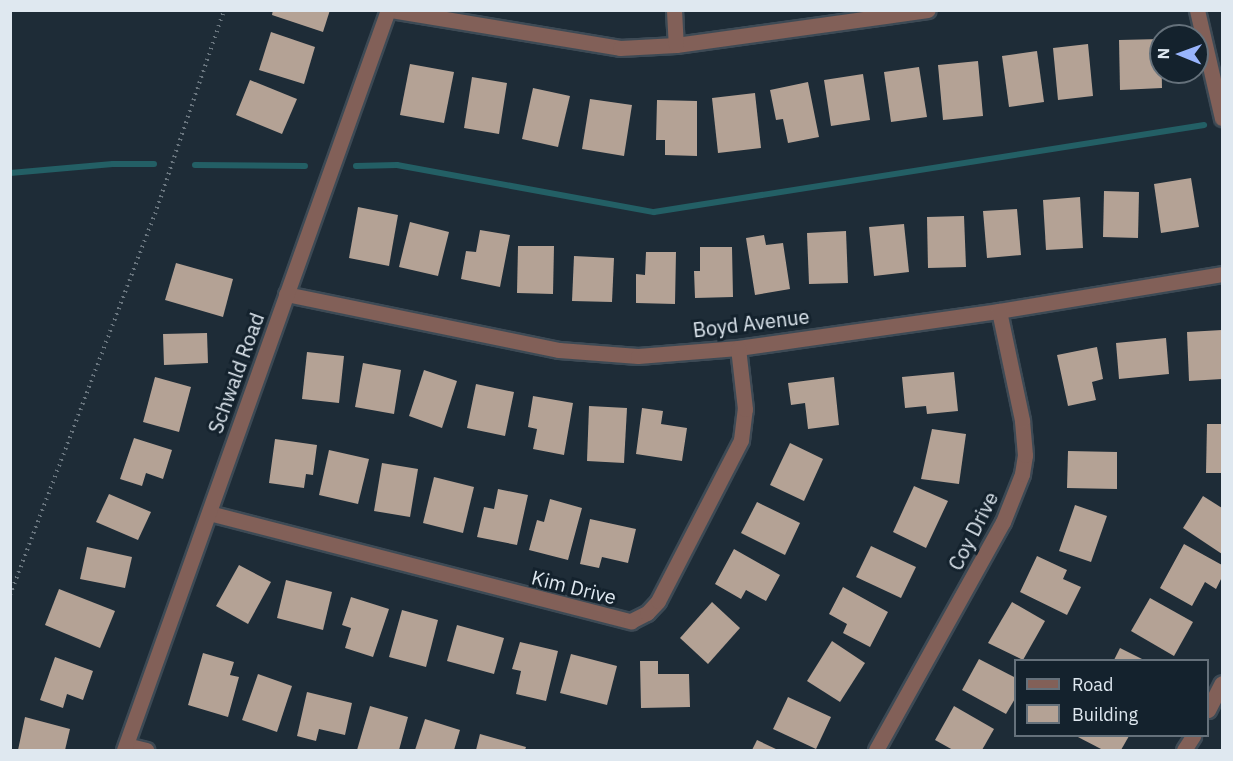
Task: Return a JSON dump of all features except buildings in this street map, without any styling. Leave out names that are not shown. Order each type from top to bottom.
[{"type":"street","points":[[390,10],[620,48],[676,45],[928,10]]},
{"type":"street","name":"Schwald Road","points":[[125,748],[286,294],[390,10]]},
{"type":"street","points":[[674,10],[676,45]]},
{"type":"street","points":[[1197,10],[1222,118]]},
{"type":"street","name":"Boyd Avenue","points":[[286,294],[559,350],[638,356],[738,348],[999,311],[1222,274]]},
{"type":"street","name":"Coy Drive","points":[[876,750],[1003,522],[1022,474],[1025,455],[1022,420],[999,311]]},
{"type":"street","name":"Kim Drive","points":[[209,513],[631,621],[647,613],[658,601],[741,440],[745,409],[738,348]]},
{"type":"street","points":[[1209,708],[1222,683]]},
{"type":"street","points":[[125,748],[146,750]]},
{"type":"path","points":[[10,595],[155,214],[224,10]]},
{"type":"waterway","points":[[356,166],[397,165],[654,212],[1204,125]]},
{"type":"waterway","points":[[10,173],[113,164],[154,164]]},
{"type":"waterway","points":[[195,165],[305,166]]}]
